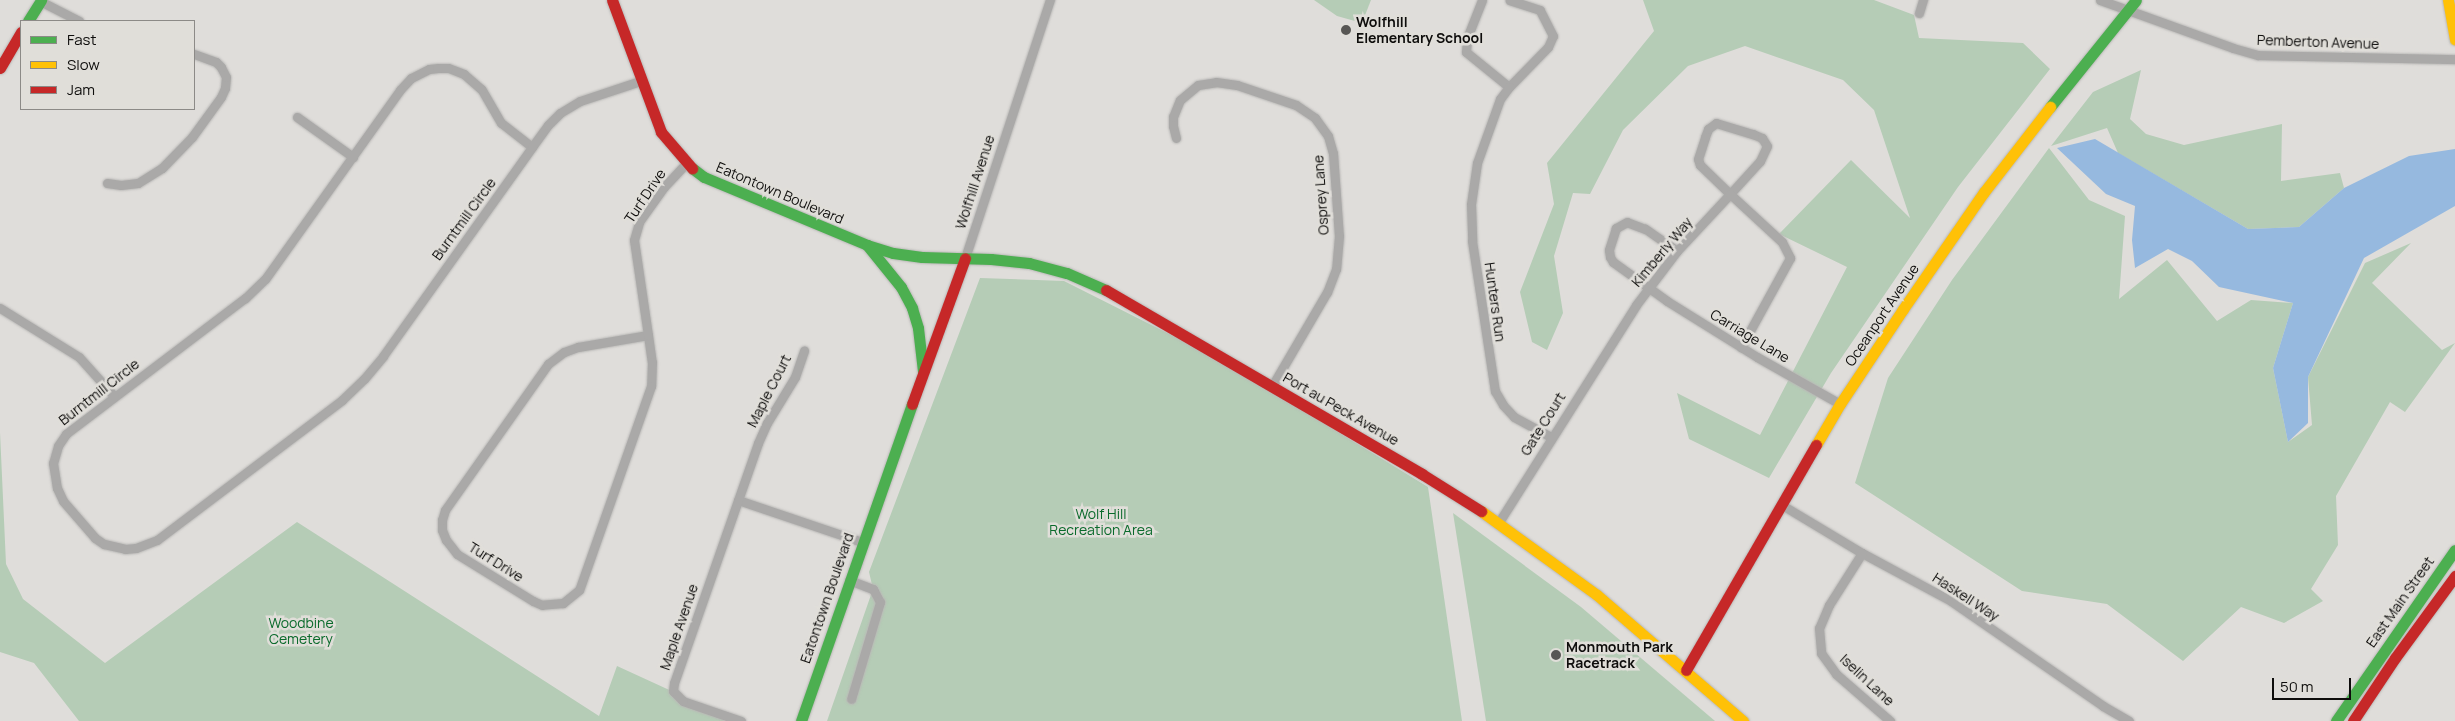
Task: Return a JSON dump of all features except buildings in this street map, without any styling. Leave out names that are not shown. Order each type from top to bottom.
[{"type":"street","name":"Eatontown Boulevard","points":[[612,0],[640,81],[661,132],[686,163],[704,177],[723,187],[867,245]]},
{"type":"street","name":"Wolfhill Avenue","points":[[923,371],[936,343],[1050,0]]},
{"type":"street","points":[[1482,0],[1467,38],[1466,52],[1509,87]]},
{"type":"street","name":"Hunters Run","points":[[1510,0],[1540,10],[1552,36],[1548,47],[1509,87],[1500,99],[1482,144],[1473,185],[1471,224],[1493,386],[1503,405],[1514,417],[1551,437]]},
{"type":"street","points":[[1918,13],[1923,0]]},
{"type":"street","name":"Pemberton Avenue","points":[[2100,0],[2233,48],[2258,55],[2455,59]]},
{"type":"street","name":"Oceanport Avenue","points":[[1686,670],[1840,404],[1984,192],[2136,0]]},
{"type":"street","points":[[2448,0],[2455,39]]},
{"type":"street","points":[[29,20],[41,1],[77,20]]},
{"type":"street","points":[[0,68],[20,34]]},
{"type":"street","points":[[108,183],[121,185],[138,182],[162,168],[179,153],[221,97],[225,88],[226,77],[216,62],[195,54]]},
{"type":"street","name":"Burntmill Circle","points":[[532,147],[501,123],[481,88],[473,80],[456,70],[438,68],[420,73],[404,84],[265,279],[245,298],[66,434],[54,457],[53,475],[63,501],[95,538],[113,547],[136,548],[157,540],[342,400],[364,380],[548,125],[566,108],[580,101],[640,81]]},
{"type":"street","name":"Osprey Lane","points":[[1176,138],[1173,126],[1180,100],[1198,85],[1216,82],[1237,85],[1296,105],[1315,118],[1328,136],[1333,153],[1338,236],[1336,269],[1327,292],[1272,386]]},
{"type":"street","points":[[297,118],[353,157]]},
{"type":"street","name":"Kimberly Way","points":[[1588,380],[1649,288],[1677,251],[1730,194],[1760,161],[1767,146],[1762,138],[1716,123],[1708,129],[1698,159],[1700,165],[1730,194]]},
{"type":"street","name":"Turf Drive","points":[[648,335],[578,347],[564,352],[548,364],[445,510],[442,530],[446,540],[457,554],[542,605],[563,602],[579,590],[651,386],[652,362],[634,240],[639,222],[664,187],[686,163]]},
{"type":"street","points":[[1730,194],[1774,234],[1788,249],[1790,258],[1741,347]]},
{"type":"street","name":"Carriage Lane","points":[[1677,251],[1639,226],[1627,222],[1616,228],[1612,239],[1610,257],[1649,288],[1741,347],[1840,404]]},
{"type":"street","name":"Port au Peck Avenue","points":[[867,245],[893,253],[922,257],[1029,263],[1084,279],[1114,294],[1422,474],[1499,522],[1597,595],[1743,721]]},
{"type":"street","points":[[867,245],[901,287],[912,308],[918,328],[923,371]]},
{"type":"street","points":[[0,308],[72,352],[92,370],[114,396]]},
{"type":"street","name":"Maple Court","points":[[738,500],[767,423],[795,377],[804,352]]},
{"type":"street","name":"Eatontown Boulevard","points":[[801,721],[923,371]]},
{"type":"street","name":"Gate Court","points":[[1499,522],[1588,380]]},
{"type":"street","points":[[738,500],[862,542]]},
{"type":"street","name":"Maple Avenue","points":[[738,500],[680,663],[673,691],[683,701],[741,721]]},
{"type":"street","name":"Haskell Way","points":[[1782,505],[1862,553],[1951,601],[2103,706],[2129,721]]},
{"type":"street","name":"East Main Street","points":[[2336,721],[2455,550]]},
{"type":"street","name":"Iselin Lane","points":[[1862,553],[1829,605],[1819,628],[1821,654],[1836,674],[1890,721]]},
{"type":"street","name":"East Main Street","points":[[2353,721],[2395,658],[2455,576]]},
{"type":"street","points":[[849,580],[873,589],[880,602],[852,699]]},
{"type":"green space","points":[[1314,0],[1371,0],[1362,23],[1337,16]]},
{"type":"green space","points":[[1643,0],[1874,0],[1914,15],[1919,38],[2023,43],[2050,69],[1958,187],[1831,373],[1769,478],[1689,439],[1677,393],[1760,435],[1847,267],[1779,234],[1851,160],[1910,218],[1874,110],[1843,80],[1745,46],[1688,66],[1623,130],[1590,194],[1573,193],[1554,256],[1563,313],[1547,350],[1532,342],[1520,292],[1554,204],[1547,163],[1654,31]]},
{"type":"green space","points":[[2141,70],[2130,119],[2146,134],[2184,145],[2282,124],[2281,181],[2340,173],[2344,188],[2299,227],[2248,229],[2118,153],[2107,128],[2051,146],[2093,92]]},
{"type":"green space","points":[[2049,148],[2089,200],[2125,216],[2119,299],[2167,260],[2217,321],[2251,300],[2293,303],[2273,368],[2288,442],[2312,425],[2308,377],[2365,263],[2411,243],[2372,283],[2442,350],[2455,343],[2405,412],[2390,402],[2336,496],[2338,545],[2311,589],[2323,601],[2284,623],[2241,607],[2183,661],[2107,604],[2022,591],[1855,483],[1888,378],[1952,280]]},
{"type":"green space","name":"Wolf Hill Recreation Area","points":[[980,278],[1064,281],[1215,357],[1428,487],[1462,721],[827,721],[873,589],[869,572]]},
{"type":"green space","name":"Woodbine Cemetery","points":[[0,432],[6,564],[23,599],[105,663],[297,522],[599,716],[617,666],[726,716],[724,721],[79,721],[34,663],[0,652]]},
{"type":"green space","name":"Monmouth Park Racetrack","points":[[1453,513],[1581,607],[1715,721],[1486,721]]},
{"type":"water","points":[[2095,139],[2248,229],[2299,227],[2344,188],[2409,156],[2455,149],[2455,206],[2364,258],[2308,377],[2308,423],[2288,442],[2273,368],[2293,303],[2219,287],[2192,261],[2168,249],[2135,268],[2132,240],[2135,206],[2106,194],[2057,148]]},
{"type":"traffic: fast","points":[[29,20],[41,0]]},
{"type":"traffic: fast","points":[[2050,107],[2136,0]]},
{"type":"traffic: fast","points":[[692,168],[704,177],[867,245],[893,253],[922,257],[991,259],[1029,263],[1067,273],[1106,290]]},
{"type":"traffic: fast","points":[[867,245],[901,287],[912,308],[918,328],[923,371]]},
{"type":"traffic: fast","points":[[801,721],[912,404]]},
{"type":"traffic: fast","points":[[2336,721],[2455,550]]},
{"type":"traffic: slow","points":[[2448,0],[2455,39]]},
{"type":"traffic: slow","points":[[1816,445],[1840,404],[1903,309],[1984,192],[2050,107]]},
{"type":"traffic: slow","points":[[1481,511],[1597,595],[1743,721]]},
{"type":"traffic: jam","points":[[612,0],[661,132],[692,168]]},
{"type":"traffic: jam","points":[[0,68],[20,34]]},
{"type":"traffic: jam","points":[[912,404],[965,258]]},
{"type":"traffic: jam","points":[[1106,290],[1422,474],[1481,511]]},
{"type":"traffic: jam","points":[[1686,670],[1816,445]]},
{"type":"traffic: jam","points":[[2353,721],[2395,658],[2455,576]]},
{"type":"place","name":"Wolfhill Elementary School","points":[[1346,30]]},
{"type":"place","name":"Monmouth Park Racetrack","points":[[1556,655]]}]
